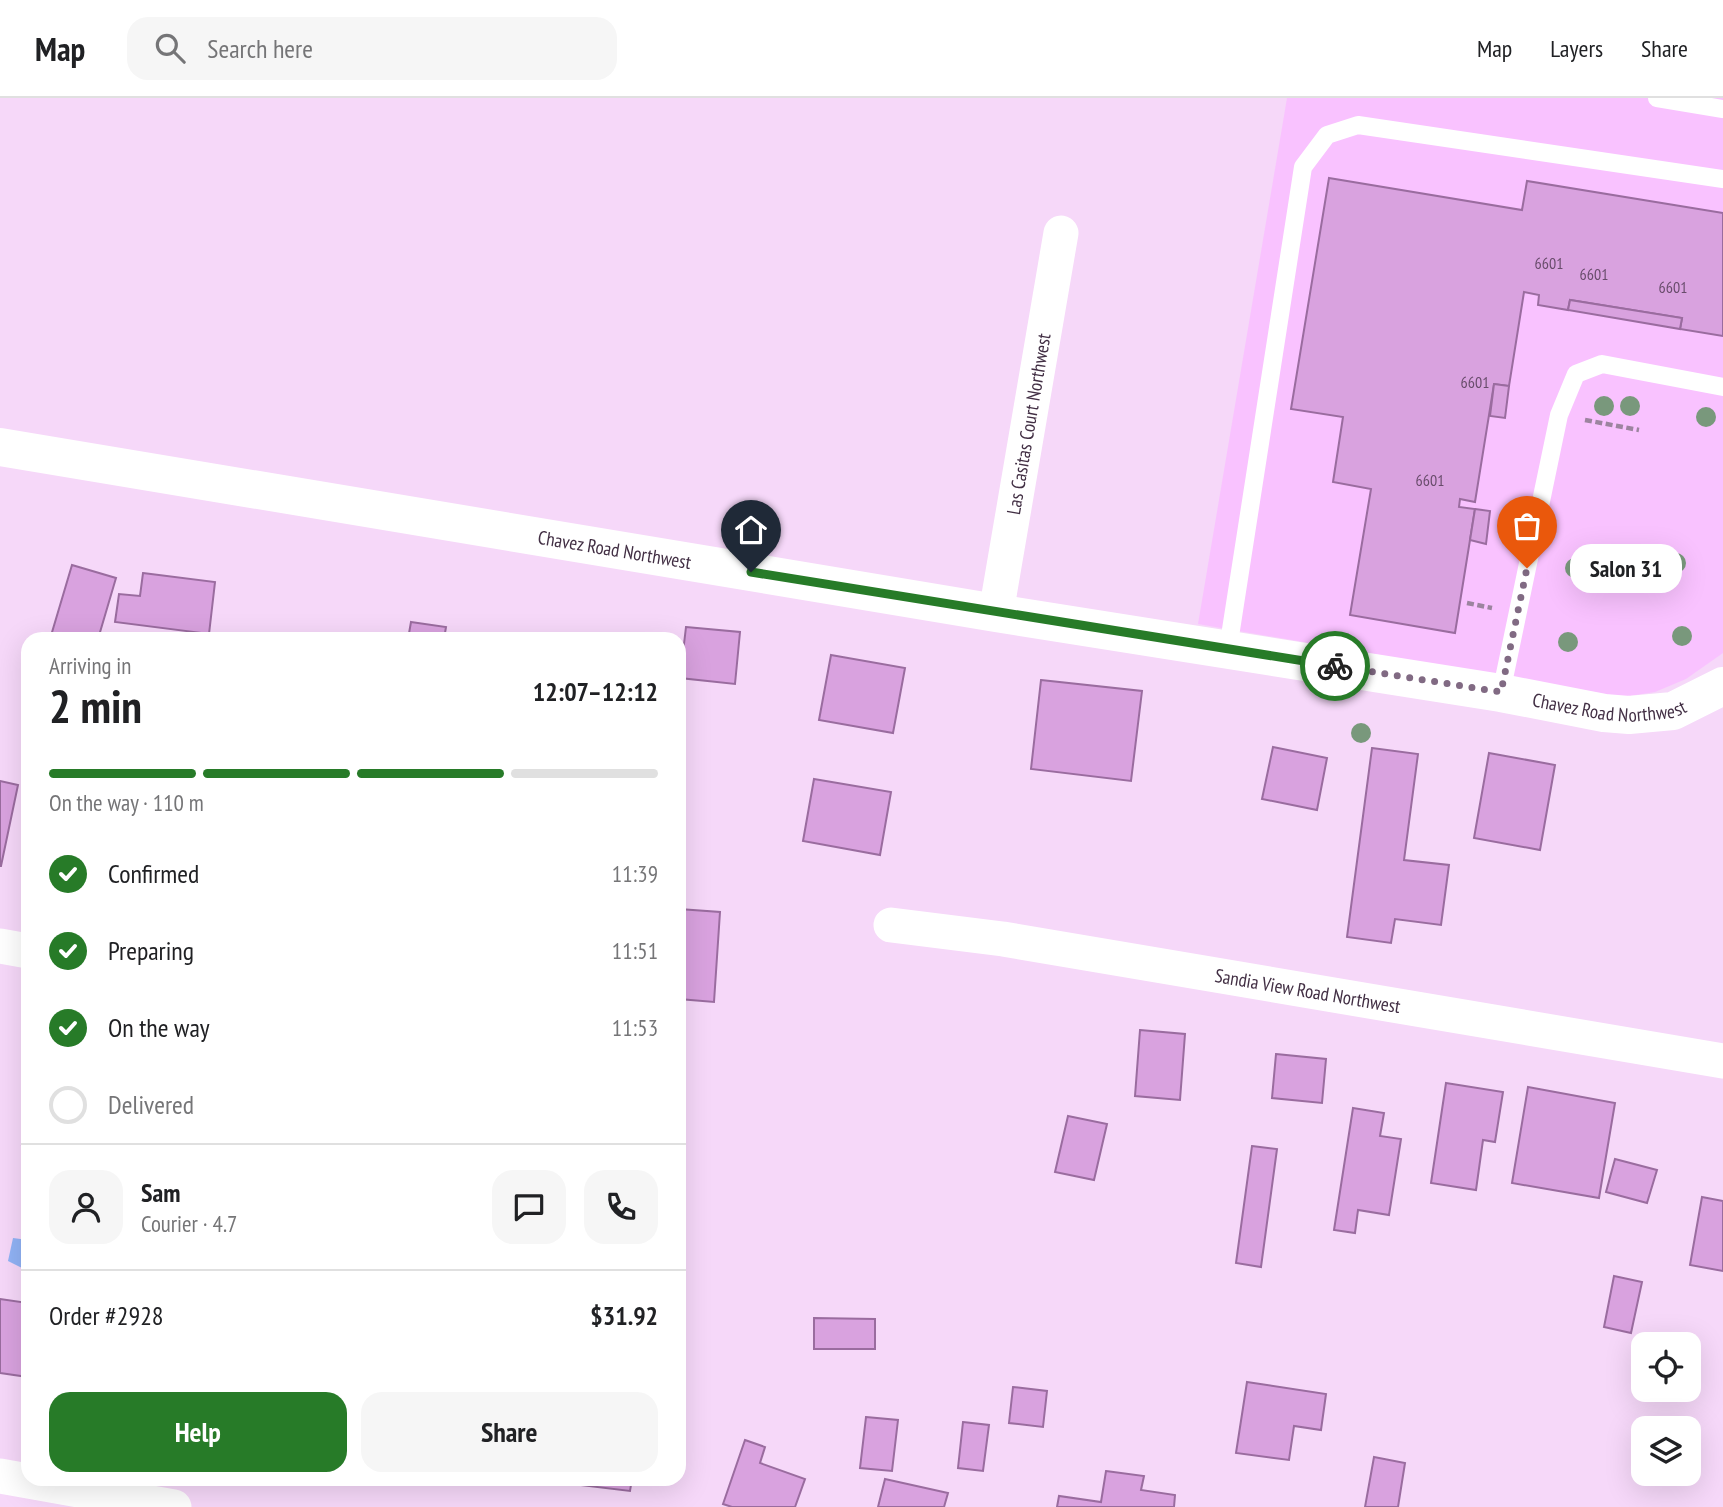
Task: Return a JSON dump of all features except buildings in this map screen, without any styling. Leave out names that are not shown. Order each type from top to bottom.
[{"type":"street","name":"Las Casitas Court Northwest","points":[[996,613],[1061,233]]},
{"type":"street","name":"Chavez Road Northwest","points":[[0,447],[996,613],[1501,692],[1629,715],[1673,711],[1723,686]]},
{"type":"street","name":"Sandia View Road Northwest","points":[[891,925],[1016,942],[1723,1061]]},
{"type":"street","points":[[0,946],[21,950]]},
{"type":"street","points":[[0,1476],[21,1480]]},
{"type":"street","points":[[54,1486],[163,1506]]},
{"type":"lane","points":[[1657,98],[1723,109]]},
{"type":"lane","points":[[1228,649],[1303,167],[1327,135],[1358,125],[1723,179]]},
{"type":"lane","points":[[1501,692],[1559,415],[1576,374],[1602,364],[1723,387]]},
{"type":"path","points":[[1559,415],[1639,430]]},
{"type":"shaded area","points":[[1287,98],[1723,98],[1723,653],[1686,679],[1655,692],[1623,697],[1198,624]]},
{"type":"water","points":[[13,1238],[21,1239],[21,1268],[8,1261]]},
{"type":"way so far","points":[[1335,666],[1501,692],[1527,568]]},
{"type":"place","name":"Salon 31","points":[[1527,568]]},
{"type":"route","points":[[751,572],[1335,666]]}]
